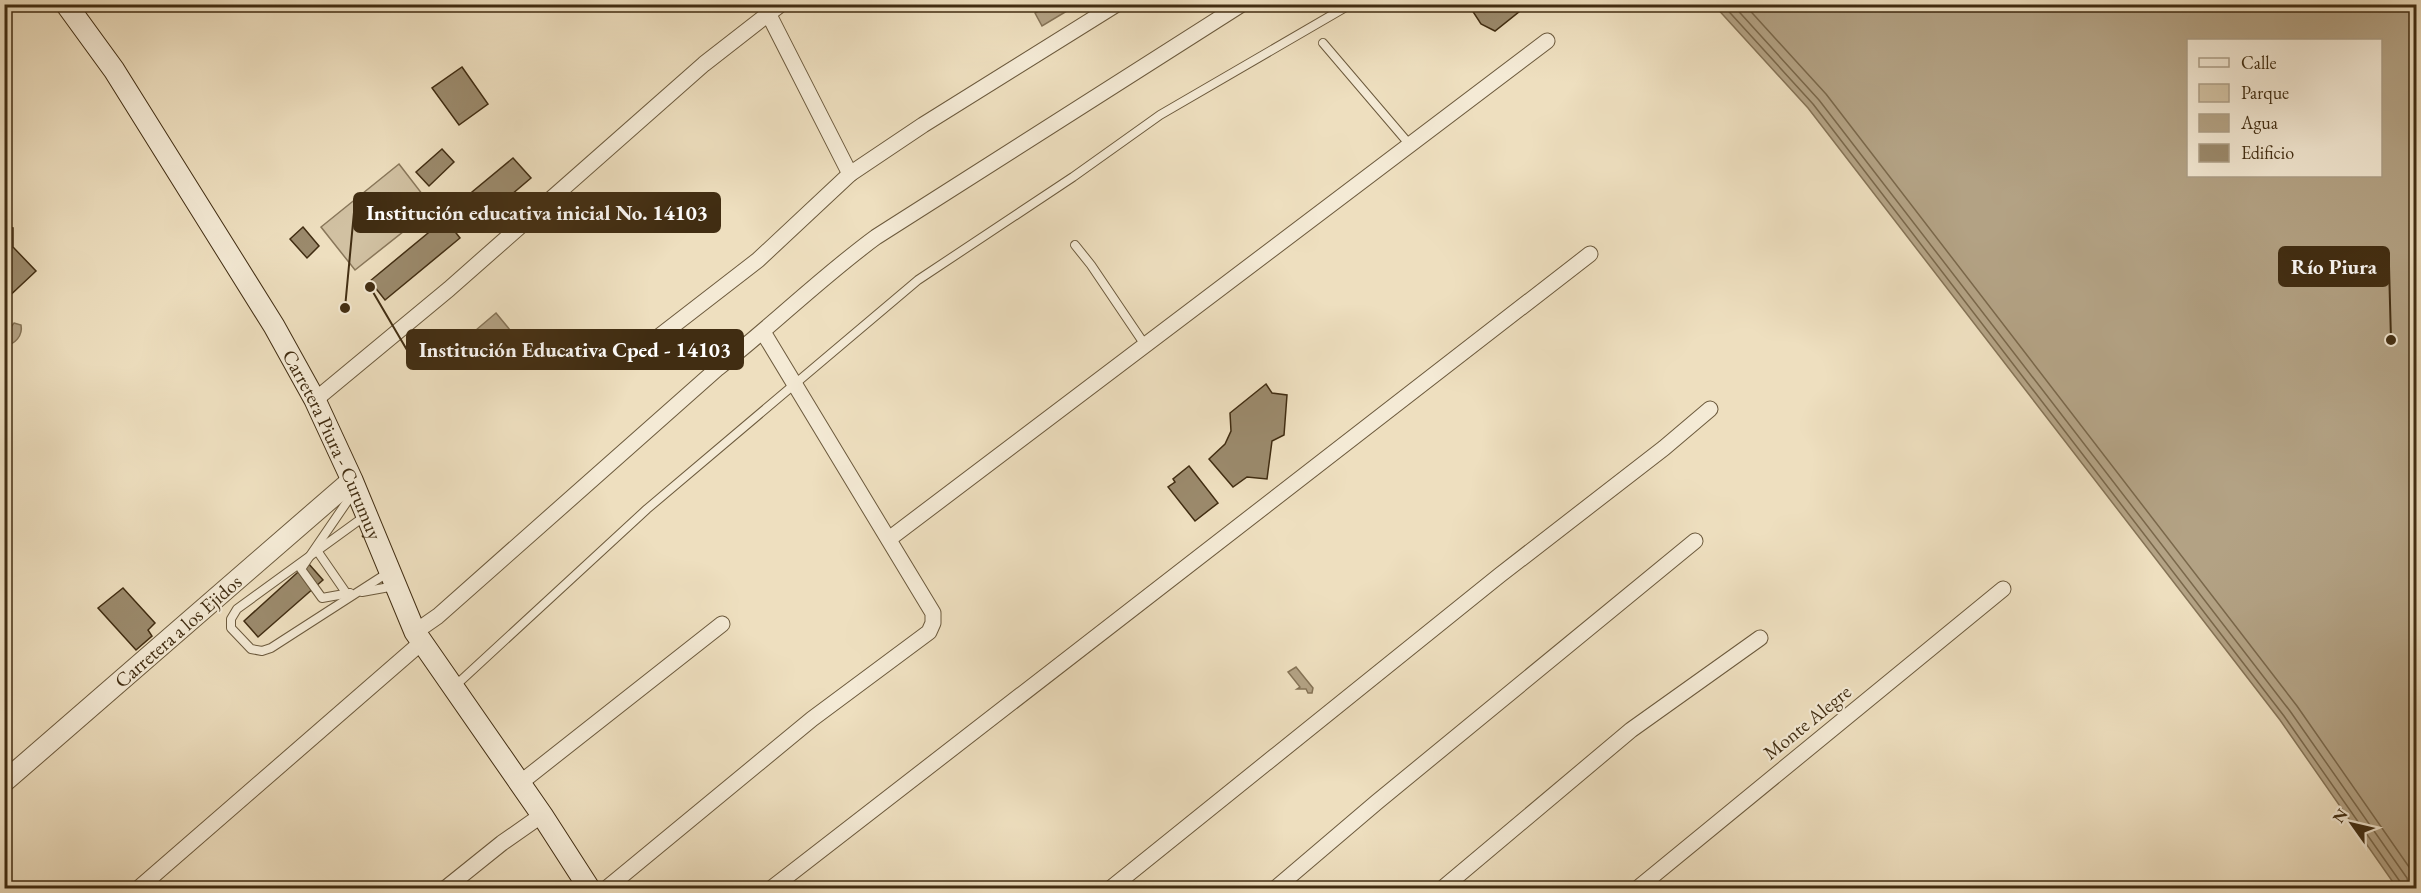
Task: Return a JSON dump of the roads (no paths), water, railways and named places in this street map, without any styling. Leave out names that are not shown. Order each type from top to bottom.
[{"type":"main road","name":"Carretera Piura - Curumuy","points":[[66,4],[114,70],[274,326],[315,400],[354,484],[418,637],[542,815],[589,888]]},
{"type":"street","points":[[315,400],[449,289],[704,64],[781,4]]},
{"type":"street","points":[[652,342],[758,260],[850,174],[923,125],[1117,4]]},
{"type":"street","points":[[139,888],[418,637],[438,616],[833,268],[876,237],[1242,4]]},
{"type":"street","points":[[768,13],[850,174]]},
{"type":"street","points":[[890,539],[1546,41]]},
{"type":"street","points":[[772,888],[1590,254]]},
{"type":"street","points":[[607,888],[812,719],[928,632],[933,623],[933,613],[890,539],[763,332]]},
{"type":"street","points":[[1110,888],[1710,409]]},
{"type":"street","name":"Carretera a los Ejidos","points":[[4,782],[354,484]]},
{"type":"street","points":[[1276,888],[1377,802],[1695,542]]},
{"type":"street","name":"Monte Alegre","points":[[1638,888],[2003,589]]},
{"type":"street","points":[[520,783],[722,624]]},
{"type":"street","points":[[1443,888],[1631,730],[1760,638]]},
{"type":"street","points":[[446,888],[502,843],[542,815]]},
{"type":"lane","points":[[454,688],[647,509],[918,280],[1073,177],[1160,115],[1351,4]]},
{"type":"lane","points":[[1323,43],[1410,145]]},
{"type":"lane","points":[[1075,244],[1145,345]]},
{"type":"lane","points":[[354,484],[302,569],[322,598],[351,594],[393,579]]},
{"type":"lane","points":[[366,515],[237,609],[231,619],[231,628],[251,649],[262,651],[271,648],[351,594],[393,579]]},
{"type":"lane","points":[[318,552],[351,594]]},
{"type":"water","points":[[1048,5],[1063,5],[1067,11],[1042,26],[1035,13]]},
{"type":"water","points":[[1714,5],[2416,5],[2416,888],[2397,888],[2280,720],[1808,108]]},
{"type":"water","points":[[496,313],[510,330],[490,347],[476,330]]},
{"type":"water","points":[[14,323],[21,325],[21,333],[15,341],[5,346],[5,332]]},
{"type":"water","points":[[1296,667],[1313,688],[1312,693],[1308,693],[1306,689],[1297,689],[1300,687],[1288,672]]},
{"type":"place","name":"Institución Educativa Cped - 14103","points":[[370,287]]},
{"type":"place","name":"Institución educativa inicial No. 14103","points":[[345,308]]},
{"type":"place","name":"Río Piura","points":[[2391,340]]}]
